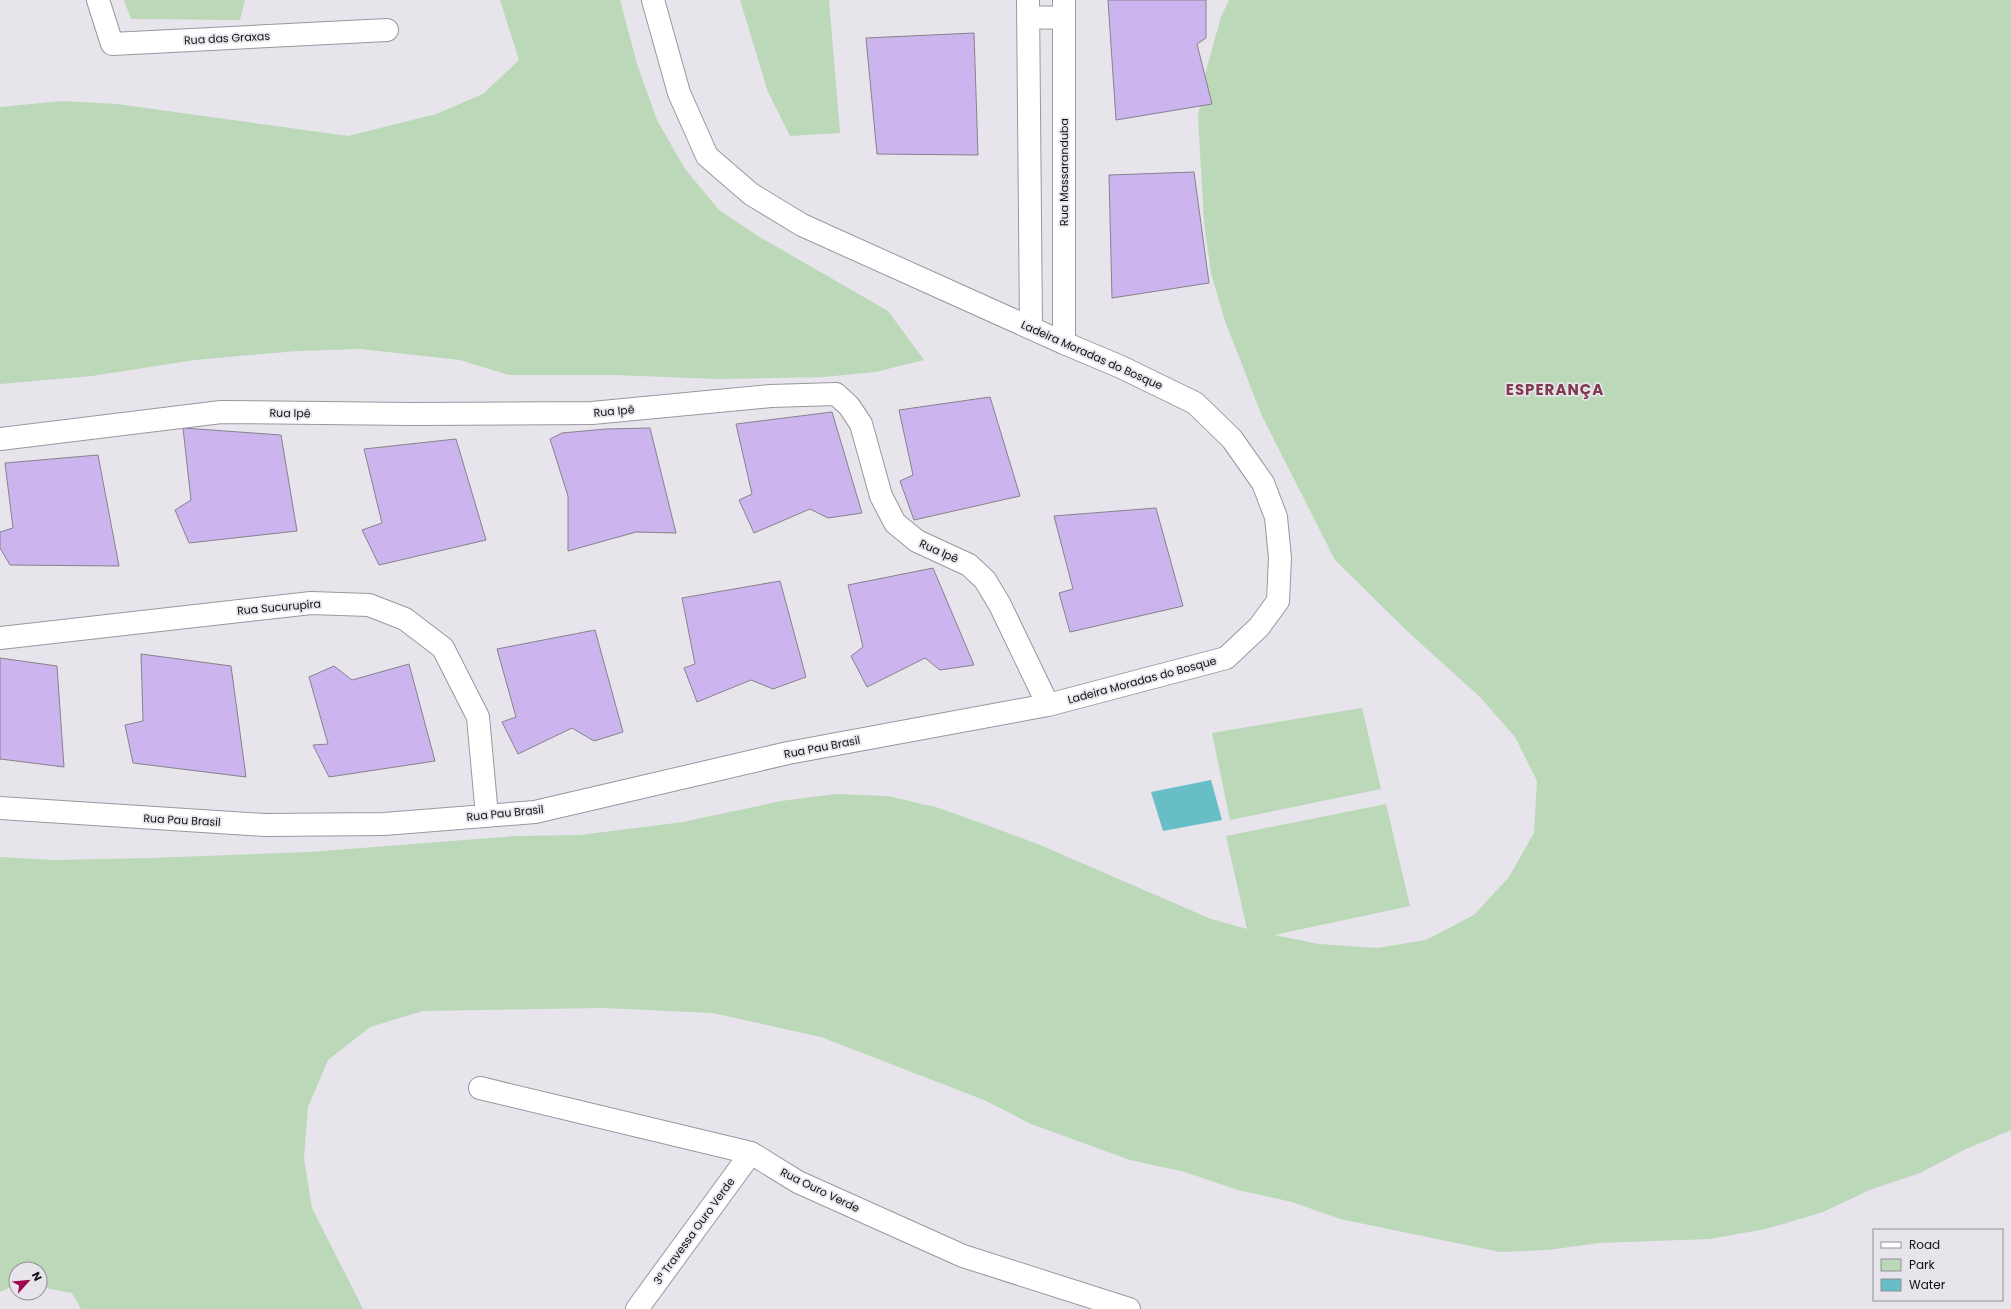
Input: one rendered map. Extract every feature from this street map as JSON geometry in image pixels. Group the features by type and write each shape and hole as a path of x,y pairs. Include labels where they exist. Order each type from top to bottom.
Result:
{"street":[{"name":"Rua das Graxas","path":"98,0 112,44 387,30"},
{"name":"Ladeira Moradas do Bosque","path":"653,0 679,93 707,156 751,194 802,225 1064,343 1121,367 1195,403 1232,439 1263,483 1276,517 1280,558 1278,601 1260,627 1226,658 1048,705"},
{"path":"1031,328 1028,8 1064,9"},
{"name":"Rua Massaranduba","path":"1064,9 1064,343"},
{"name":"Rua Ipê","path":"0,439 221,412 412,414 592,413 771,396 836,394 849,406 861,424 881,496 895,523 917,541 969,565 985,580 1000,605 1048,705"},
{"name":"Rua Sucurupira","path":"0,638 311,603 369,605 405,619 443,648 478,717 487,816"},
{"name":"Rua Pau Brasil","path":"0,808 265,825 384,824 535,812 788,753 1048,705"},
{"name":"Rua Ouro Verde","path":"480,1088 751,1154 798,1182 963,1256 1090,1304 1130,1309"},
{"name":"3ª Travessa Ouro Verde","path":"637,1309 751,1154"}],"green space":[{"path":"124,0 245,0 240,20 131,19"},
{"path":"500,0 620,0 637,64 657,120 685,169 719,210 758,236 888,311 924,360 875,372 824,377 718,379 614,375 509,375 460,360 360,349 297,351 195,360 92,376 0,384 0,107 63,101 117,104 348,136 436,114 483,94 519,60"},
{"path":"740,0 829,0 840,133 790,136 768,92"},
{"path":"1229,0 2011,0 2011,1130 1966,1149 1920,1173 1872,1189 1823,1212 1766,1229 1709,1239 1599,1243 1548,1250 1500,1252 1340,1219 1292,1202 1238,1190 1185,1172 1130,1160 1031,1124 984,1100 821,1037 713,1013 602,1008 423,1011 370,1027 328,1060 308,1107 304,1158 312,1208 363,1309 81,1309 72,1293 48,1288 48,1261 8,1261 8,1288 0,1292 0,857 54,860 310,852 515,836 580,835 683,822 781,801 835,794 888,796 939,808 992,827 1040,845 1211,919 1247,929 1226,836 1386,804 1410,906 1274,935 1319,944 1377,948 1426,940 1474,915 1509,877 1534,833 1537,781 1515,737 1481,698 1406,630 1335,560 1262,416 1225,321 1211,273 1204,222 1198,116 1207,67 1221,17"},
{"path":"1362,708 1381,789 1230,820 1212,733"}],"water":[{"path":"1211,780 1222,820 1163,831 1151,792"}],"building":[{"path":"1108,0 1206,0 1206,38 1197,44 1212,104 1116,120"},
{"path":"974,33 978,155 877,154 866,38"},
{"path":"1194,172 1209,283 1112,298 1109,175"},
{"path":"990,397 1020,496 914,520 900,481 913,475 899,410"},
{"path":"832,412 862,513 828,518 810,509 754,533 739,500 752,494 736,424"},
{"path":"183,428 281,435 297,531 189,543 175,510 191,500"},
{"path":"650,428 676,533 636,532 568,551 568,496 550,439 562,433 606,429"},
{"path":"456,439 486,540 379,565 362,530 382,523 364,449"},
{"path":"98,455 119,566 10,565 0,548 0,532 13,528 5,463"},
{"path":"1156,508 1183,606 1070,632 1059,593 1073,589 1054,516"},
{"path":"933,568 974,665 940,670 925,658 867,687 851,656 863,647 848,585"},
{"path":"780,581 806,677 773,689 751,680 697,702 684,668 695,664 682,598"},
{"path":"595,630 623,732 594,741 572,728 518,754 502,722 516,717 497,649"},
{"path":"141,654 231,666 246,777 133,763 125,725 143,721"},
{"path":"0,658 57,666 64,767 0,759"},
{"path":"409,664 435,761 329,777 313,745 328,744 309,677 334,666 352,680"}],"district":[{"name":"ESPERANÇA","path":"1555,389"}]}
